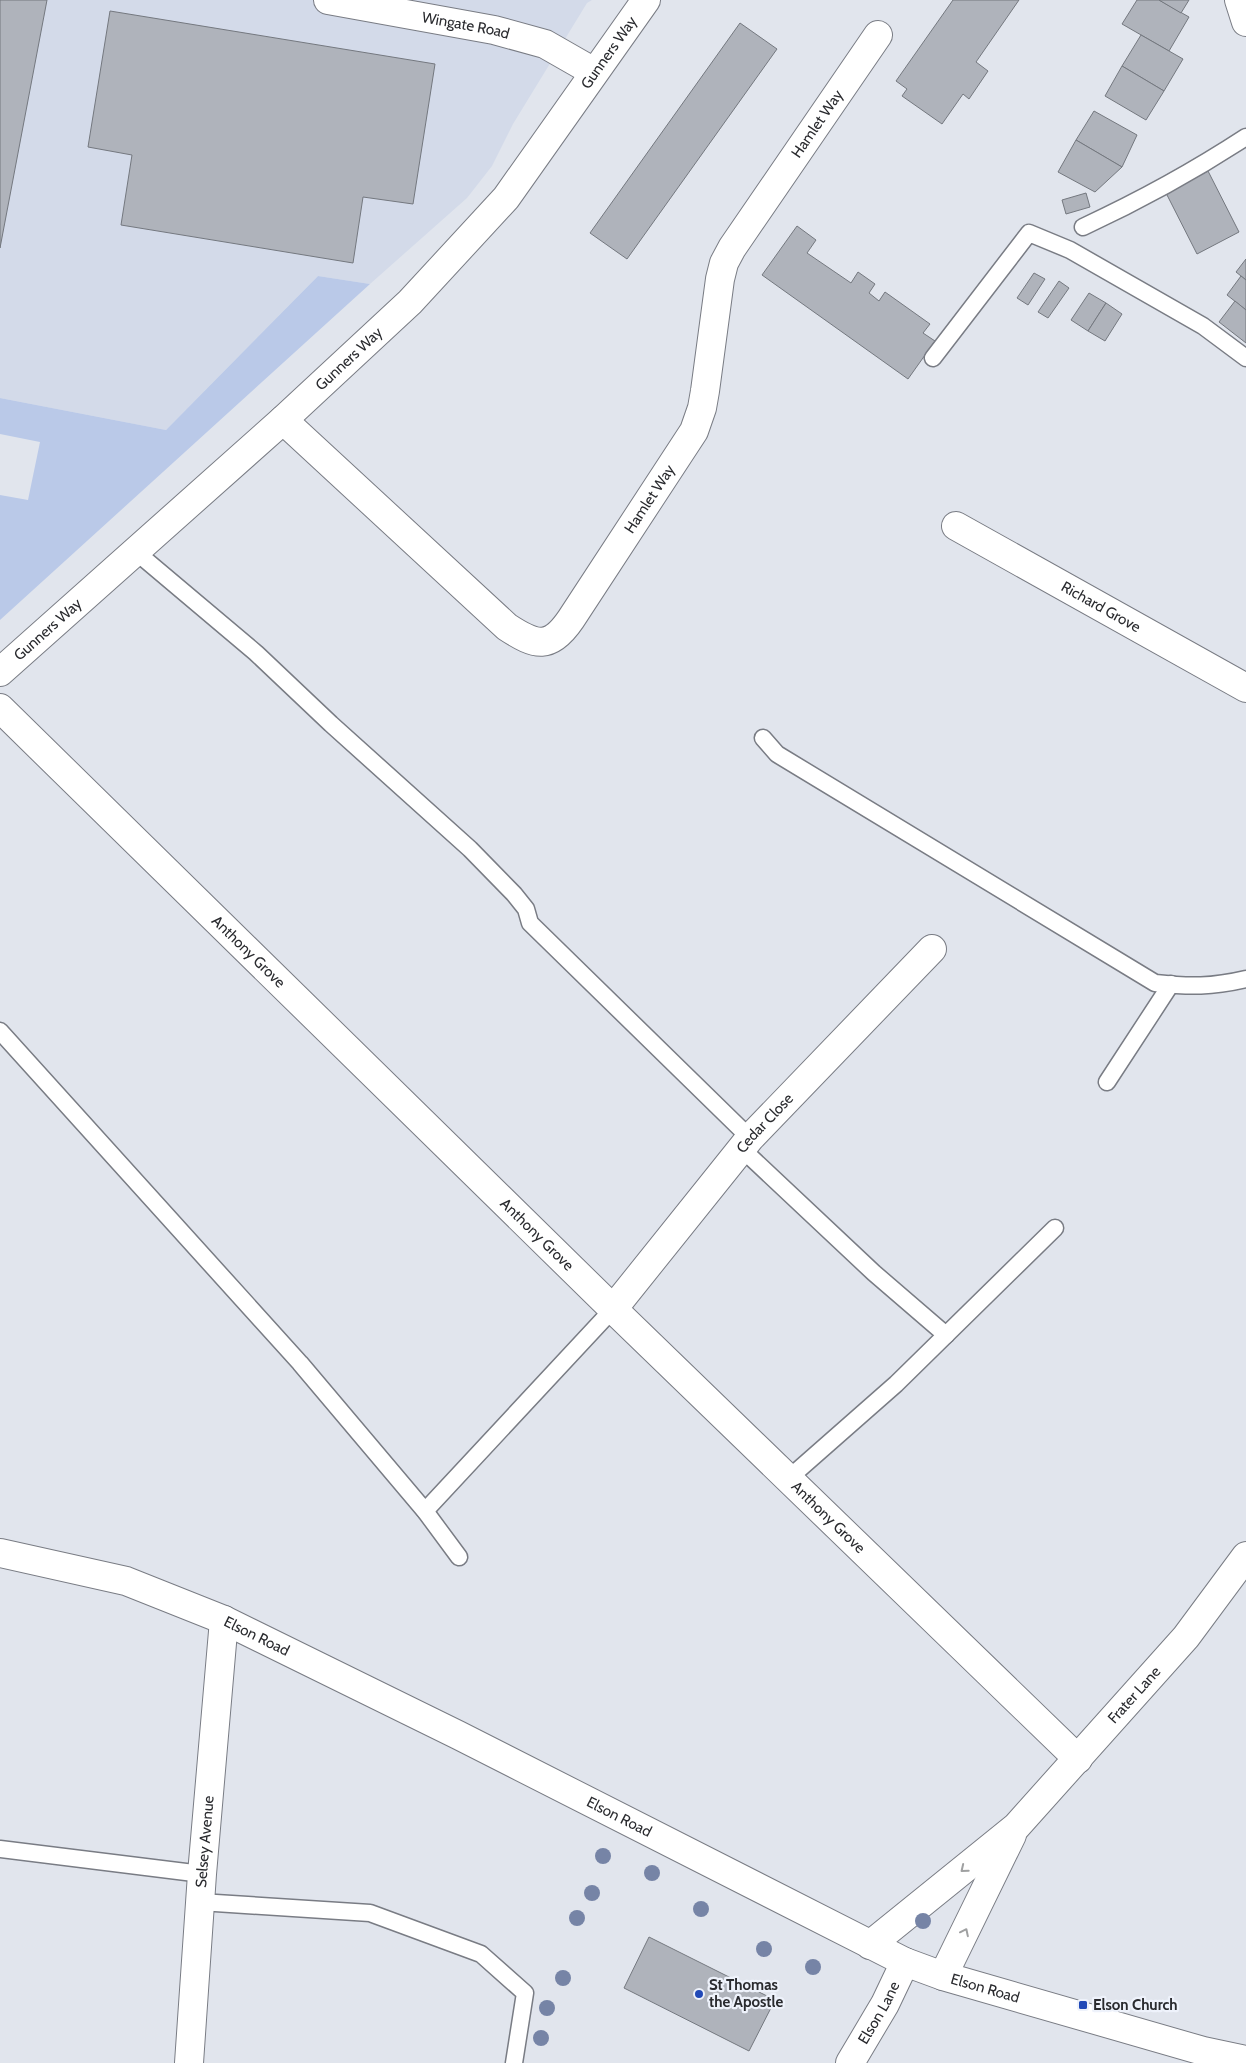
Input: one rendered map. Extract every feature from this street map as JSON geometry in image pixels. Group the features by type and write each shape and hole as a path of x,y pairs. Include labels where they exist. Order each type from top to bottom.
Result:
{"street":[{"name":"Wingate Road","path":"328,0 365,3 494,30 545,44 594,72"},
{"name":"Gunners Way","path":"0,672 283,420 410,302 506,198 646,0"},
{"path":"1239,0 1246,22"},
{"name":"Hamlet Way","path":"283,420 507,627 521,636 537,642 551,641 561,634 694,431 702,408 705,391 720,279 724,263 732,248 878,35"},
{"name":"Richard Grove","path":"956,526 1246,688"},
{"name":"Anthony Grove","path":"0,708 613,1310 1078,1759"},
{"name":"Cedar Close","path":"613,1310 745,1143 932,949"},
{"name":"Elson Road","path":"0,1552 126,1580 224,1620 458,1735 906,1962 943,1976 1203,2051 1246,2060"},
{"name":"Frater Lane","path":"870,1945 1016,1827 1186,1637 1246,1556"},
{"name":"Selsey Avenue","path":"189,2063 202,1874 224,1620"},
{"name":"Frater Lane","path":"943,1976 1016,1827"},
{"name":"Elson Lane","path":"850,2063 885,2004 906,1962"}],"lane":[{"path":"1083,227 1154,191 1215,157 1246,137"},
{"path":"933,358 1029,233 1070,250 1204,326 1246,358"},
{"path":"135,552 250,647 331,724 470,849 514,894 526,909 530,923 745,1143 874,1273 946,1335"},
{"path":"763,738 777,754 1058,925 1156,982 1194,987 1221,985 1246,979"},
{"path":"1106,1082 1171,984"},
{"path":"0,1031 300,1363 425,1511 459,1557"},
{"path":"788,1479 896,1384 1055,1228"},
{"path":"425,1511 613,1310"},
{"path":"0,1849 202,1874"},
{"path":"200,1902 370,1913 481,1954 525,1993 514,2063"}],"shaded area":[{"path":"0,0 592,0 587,3 513,124 492,166 467,198 370,284 318,276 166,430 0,398"},
{"path":"318,276 370,284 0,620 0,495 28,500 40,442 0,434 0,398 166,430"}],"building":[{"path":"0,0 47,0 0,248"},
{"path":"953,0 1019,0 976,62 988,71 969,99 963,94 942,124 902,96 907,89 896,81"},
{"path":"1137,0 1159,0 1189,17 1169,51 1122,24"},
{"path":"1159,0 1189,0 1181,13"},
{"path":"110,11 435,64 413,204 363,197 353,263 121,225 132,155 88,147"},
{"path":"740,23 777,49 627,259 590,233"},
{"path":"1141,35 1183,59 1164,91 1122,66"},
{"path":"1122,66 1164,91 1146,120 1105,96"},
{"path":"1094,111 1137,135 1122,167 1076,140"},
{"path":"1076,140 1122,167 1095,192 1058,172"},
{"path":"1208,171 1239,232 1197,254 1166,193"},
{"path":"1086,193 1090,207 1066,214 1062,200"},
{"path":"797,226 816,240 807,253 851,283 858,272 875,284 869,293 879,301 885,292 930,324 923,333 935,341 908,379 762,275"},
{"path":"1246,259 1246,280 1236,272"},
{"path":"1034,273 1045,279 1028,305 1017,298"},
{"path":"1241,276 1246,280 1246,310 1227,295"},
{"path":"1059,281 1069,288 1048,318 1038,312"},
{"path":"1089,293 1106,303 1088,331 1071,320"},
{"path":"1235,301 1246,310 1246,343 1219,322"},
{"path":"1106,303 1122,314 1105,341 1088,331"},
{"name":"St Thomas the Apostle","path":"649,1937 775,2000 749,2051 624,1988"}],"place":[{"name":"St Thomas the Apostle","path":"699,1994"},
{"name":"Elson Church","path":"1083,2005"}]}
